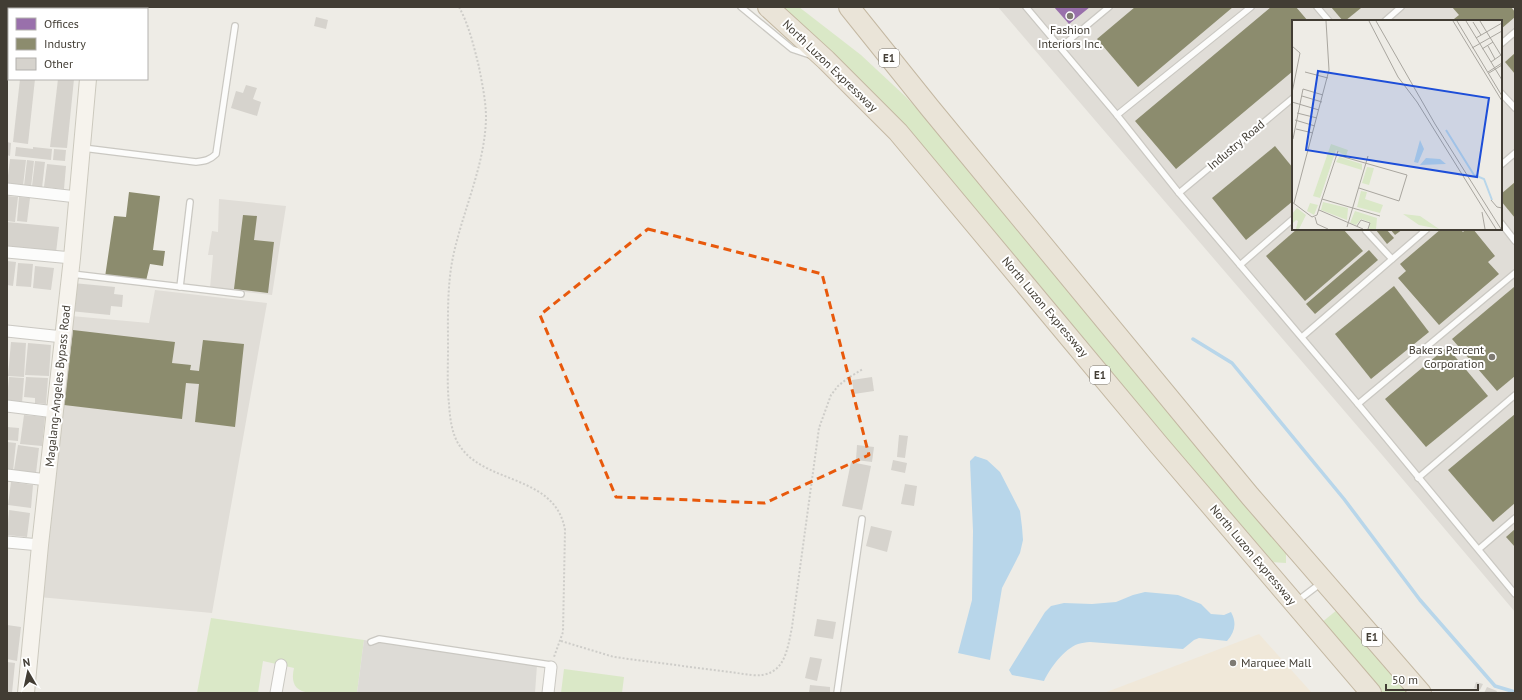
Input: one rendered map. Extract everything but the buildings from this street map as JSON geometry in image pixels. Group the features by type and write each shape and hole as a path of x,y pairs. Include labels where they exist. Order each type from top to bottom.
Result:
{"highway":[{"name":"North Luzon Expressway","path":"768,7 826,60 898,132 1154,439 1370,693"},
{"name":"E1","path":"849,7 930,108 1245,490 1421,693"}],"street":[{"name":"Magalang-Angeles Bypass Road","path":"26,693 40,545 72,258 88,80"},
{"path":"7,189 77,197"},
{"path":"7,252 72,258"},
{"path":"7,331 63,337"},
{"path":"7,406 55,412"},
{"path":"7,475 47,480"},
{"path":"7,542 40,545"},
{"path":"276,693 281,665"},
{"path":"548,693 551,666"}],"lane":[{"path":"740,7 792,49 826,60"},
{"path":"1026,7 1117,115 1178,193 1302,337 1515,594"},
{"path":"1061,47 1109,7"},
{"path":"1117,115 1251,7"},
{"path":"1317,7 1328,20"},
{"path":"1386,20 1401,7"},
{"path":"82,148 196,162 204,162 212,159 216,154 235,26"},
{"path":"1502,43 1515,32"},
{"path":"1502,94 1515,108"},
{"name":"Industry Road","path":"1178,193 1292,99"},
{"path":"1502,164 1515,153"},
{"path":"180,287 190,202"},
{"path":"1240,264 1292,220"},
{"path":"1502,225 1515,241"},
{"path":"1302,337 1426,230"},
{"path":"1366,231 1392,259"},
{"path":"1358,404 1515,273"},
{"path":"70,274 241,294"},
{"path":"1418,478 1515,395"},
{"path":"1478,549 1515,518"},
{"path":"837,693 862,519"},
{"path":"1294,603 1324,581"},
{"path":"371,642 379,639 551,666"}],"path":[{"path":"459,7 467,25 476,53 486,116 481,155 452,259 449,279 448,377 451,420 455,437 462,449 470,457 481,464 539,492 558,508 563,519 565,530 564,611 560,641 551,666"},
{"path":"560,641 614,657 752,675 762,676 772,672 778,667 785,658 792,627 819,428 831,395 838,386 862,369"}],"highlighted area":[{"path":"648,229 822,274 869,455 765,503 616,497 540,315"}],"shaded area":[{"path":"998,7 1515,7 1515,612 1383,456"},
{"path":"219,199 286,206 272,295 210,288 213,255 208,255 212,231 218,232"},
{"path":"155,290 267,303 212,613 39,597 71,316 149,323"},
{"name":"Marquee Mall","path":"1259,634 1312,693 1104,693"},
{"path":"364,640 537,665 535,693 357,693"}],"green space":[{"path":"777,7 799,7 861,55 906,97 938,131 1286,547 1286,563 1268,562"},
{"path":"1337,610 1412,693 1382,693 1321,623"},
{"path":"211,618 364,640 357,693 319,694 305,692 295,686 293,677 294,668 263,661 258,693 197,693"},
{"path":"564,669 624,677 622,693 561,693"}],"water":[{"path":"975,456 987,460 1000,472 1020,511 1023,540 1020,553 1002,588 990,660 958,653 972,600 973,531 970,461"},
{"path":"1145,592 1178,595 1201,604 1211,614 1224,615 1231,612 1234,620 1232,634 1227,641 1199,638 1183,649 1090,642 1078,644 1063,654 1050,670 1044,681 1012,675 1009,670 1045,612 1051,606 1064,603 1092,604 1116,602"}],"waterway":[{"path":"1193,339 1232,363 1344,499 1420,600 1495,686 1515,692"}],"place":[{"name":"Fashion Interiors Inc.","path":"1070,16"},
{"name":"Bakers Percent Corporation","path":"1492,357"},
{"name":"Marquee Mall","path":"1233,663"}]}
